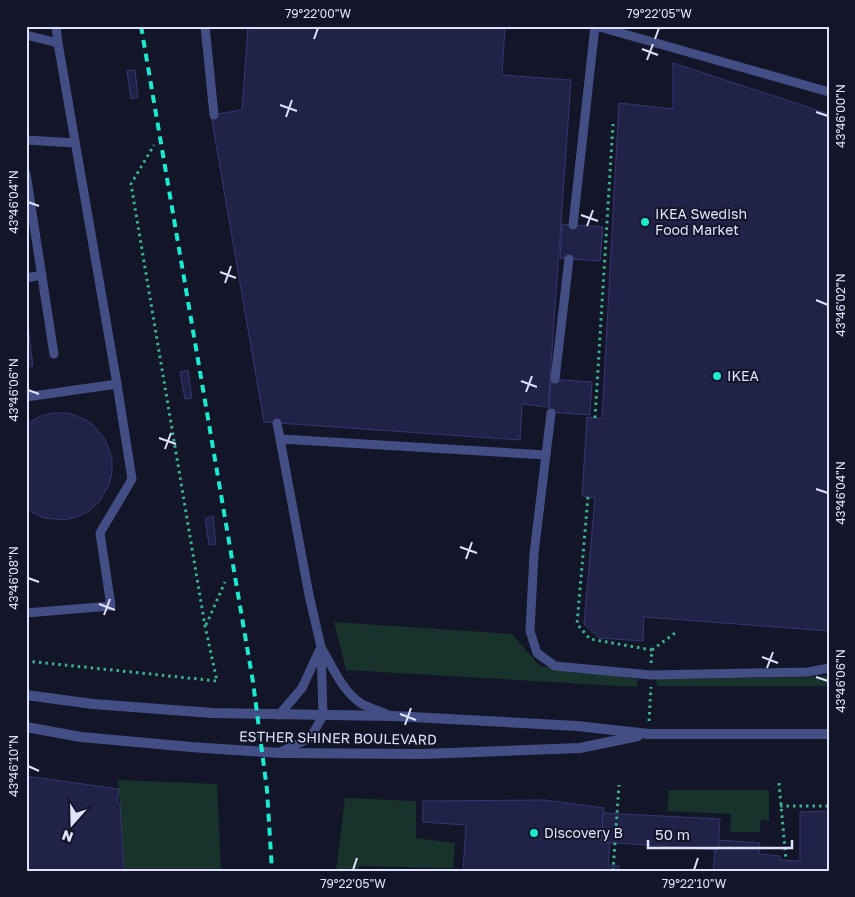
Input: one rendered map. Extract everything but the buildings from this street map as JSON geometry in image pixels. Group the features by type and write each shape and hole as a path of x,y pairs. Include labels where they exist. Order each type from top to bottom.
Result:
{"street":[{"name":"ESTHER SHINER BOULEVARD","path":"26,695 93,704 212,713 393,716 577,726 649,734 829,734"},
{"name":"ESTHER SHINER BOULEVARD","path":"26,727 81,737 190,747 280,752 422,754 580,748 649,734"}],"lane":[{"path":"26,614 111,606 100,533 132,479 56,26"},
{"path":"205,26 214,115"},
{"path":"573,225 595,26 829,92"},
{"path":"26,35 58,43"},
{"path":"26,140 75,143"},
{"path":"26,174 54,354"},
{"path":"555,379 569,258"},
{"path":"26,278 42,275"},
{"path":"26,397 117,384"},
{"path":"551,412 534,554 530,630 537,654 555,666 651,675 808,672 829,668"},
{"path":"277,423 308,595 321,647 324,716 310,738 280,752"},
{"path":"281,438 546,455"},
{"path":"279,715 302,688 321,647"},
{"path":"321,647 342,684 351,695 362,704 393,716"}],"path":[{"path":"595,418 613,124"},
{"path":"26,661 217,681 131,184 154,145"},
{"path":"588,497 577,624 590,639 652,650"},
{"path":"206,626 225,582"},
{"path":"779,783 786,860"},
{"path":"613,871 619,785"},
{"path":"780,806 829,806"}],"green space":[{"path":"334,622 512,634 540,666 638,679 637,687 346,670"},
{"path":"829,675 829,686 657,686 656,679 818,677"},
{"path":"118,780 217,784 221,871 125,871"},
{"path":"669,790 769,790 769,821 761,820 760,832 730,832 731,814 667,811"},
{"path":"345,798 416,801 416,838 455,843 453,868 359,866 358,871 336,871"}],"railway":[{"path":"141,26 253,682 267,790 272,871"}],"place":[{"name":"IKEA Swedish Food Market","path":"645,222"},
{"name":"IKEA","path":"717,376"},
{"name":"Discovery B","path":"534,833"}]}
